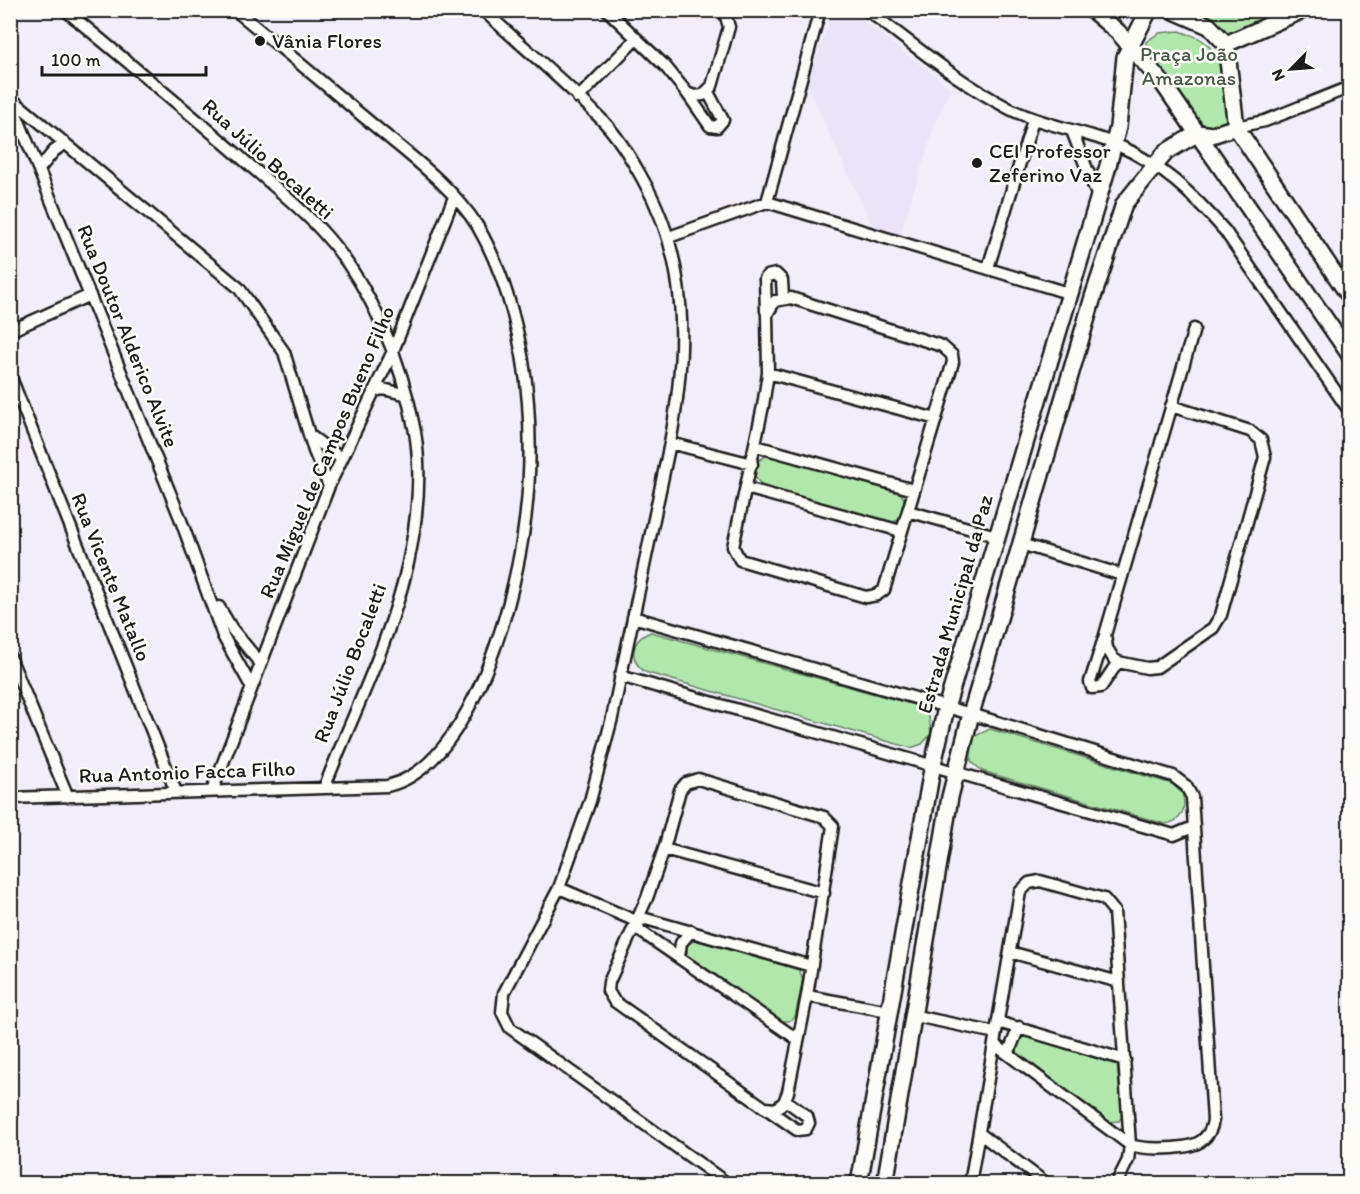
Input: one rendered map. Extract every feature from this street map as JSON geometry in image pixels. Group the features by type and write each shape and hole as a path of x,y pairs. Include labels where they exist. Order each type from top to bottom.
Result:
{"street":[{"name":"Rua Júlio Bocaletti","path":"65,10 216,136 322,231 357,279 393,351 415,433 418,479 408,564 382,645 325,786"},
{"path":"235,10 415,160 454,197"},
{"path":"483,10 604,122 627,152 646,184 669,237 678,279 683,346 679,397 670,443 593,790 559,888 504,993 501,1006 506,1023 728,1184"},
{"path":"607,10 665,66 710,126 717,127 723,120 708,92"},
{"path":"687,93 699,96 708,92 712,86 729,27 724,10"},
{"path":"767,202 820,10"},
{"path":"867,10 971,87 1033,120 1114,143 1157,164 1202,204 1225,231 1350,412"},
{"path":"1092,10 1131,47 1164,85 1350,355"},
{"name":"Estrada Municipal da Paz","path":"859,1184 933,764 946,708 1114,143 1118,128 1123,68 1149,10"},
{"path":"1173,10 1209,26"},
{"path":"1200,10 1209,26 1226,44 1236,128 1350,297"},
{"path":"1226,44 1303,10"},
{"path":"578,98 636,39"},
{"path":"885,1184 911,1015 956,771 1118,215 1131,194 1172,147 1197,133 1212,135 1265,121 1350,87"},
{"path":"10,98 239,288 284,352 312,437 314,451 329,486"},
{"name":"Rua Doutor Alderico Alvite","path":"10,98 208,588 224,636 251,686"},
{"path":"988,268 1033,120"},
{"path":"1072,131 1098,197"},
{"path":"40,168 54,151 64,144"},
{"name":"Rua Miguel de Campos Bueno Filho","path":"213,789 329,486 393,351 454,197"},
{"name":"Rua Antonio Facca Filho","path":"10,798 213,789 387,786 401,782 433,758 466,712 500,633 517,567 527,495 528,403 514,317 492,253 476,225 454,197"},
{"path":"669,237 767,202 1068,292 1093,297"},
{"path":"767,314 771,304 783,298 948,349 953,362 884,590 877,595 866,597 740,560 736,556 732,543 756,446 768,373 765,288 767,276 776,274 782,280 783,298"},
{"path":"10,331 90,296"},
{"path":"1118,662 1101,687 1092,688 1090,682 1194,329"},
{"path":"768,373 936,420"},
{"name":"Rua Vicente Matallo","path":"10,375 176,792"},
{"path":"375,392 383,389 404,394"},
{"path":"1105,635 1110,654 1118,662 1142,668 1157,667 1217,624 1265,457 1261,440 1250,431 1171,406"},
{"path":"312,437 342,459"},
{"path":"670,443 752,464"},
{"path":"756,446 914,490"},
{"path":"746,488 902,531"},
{"path":"908,511 1122,575"},
{"name":"Rua Doutor Alderico Alvite","path":"208,588 232,629 260,663"},
{"path":"633,617 971,714 1173,776 1186,786 1192,797 1213,1120 1206,1137 1190,1146 1140,1148 1130,1145 1008,1054 995,1038 911,1015 807,996"},
{"path":"10,657 68,797"},
{"path":"620,676 1174,835 1193,827"},
{"path":"765,1108 777,1109 785,1101 807,996 834,830 828,819 698,779 690,781 680,790 664,849 609,982 610,997 765,1108 797,1130 806,1129 809,1123 807,1116 785,1101"},
{"path":"664,849 824,893"},
{"path":"970,1184 1020,892 1029,882 1040,881 1104,899 1110,904 1114,914 1130,1145 1128,1160 1116,1184"},
{"path":"559,888 636,921 646,919 811,966"},
{"path":"636,921 640,931 797,1039"},
{"path":"679,957 681,942 691,932"},
{"path":"1010,952 1119,982"},
{"path":"998,1022 1125,1060"},
{"path":"1008,1054 1019,1028"},
{"path":"979,1133 1047,1184"},
{"path":"556,1184 566,1184"}],"shaded area":[{"path":"840,11 854,14 951,88 937,118 900,235 873,228 807,85 831,17"}],"green space":[{"path":"1206,11 1289,11 1232,34 1225,32"},
{"name":"Praça João Amazonas","path":"1180,31 1202,40 1216,56 1225,89 1227,122 1220,127 1205,127 1146,56 1146,42 1159,33"},
{"path":"769,454 899,491 905,500 901,518 892,523 762,486 755,477 758,461"},
{"path":"651,632 918,706 929,717 931,734 922,744 911,748 645,672 636,662 634,650 639,640"},
{"path":"990,729 1172,784 1182,793 1184,804 1182,814 1176,821 1165,824 982,771 971,761 971,746 975,736"},
{"path":"695,940 799,970 803,979 795,1017 789,1021 781,1021 687,955 687,945"},
{"path":"1026,1036 1117,1065 1123,1115 1119,1121 1107,1122 1017,1052 1019,1038"}],"place":[{"name":"Vânia Flores","path":"260,41"},
{"name":"CEI Professor Zeferino Vaz","path":"977,163"}]}
